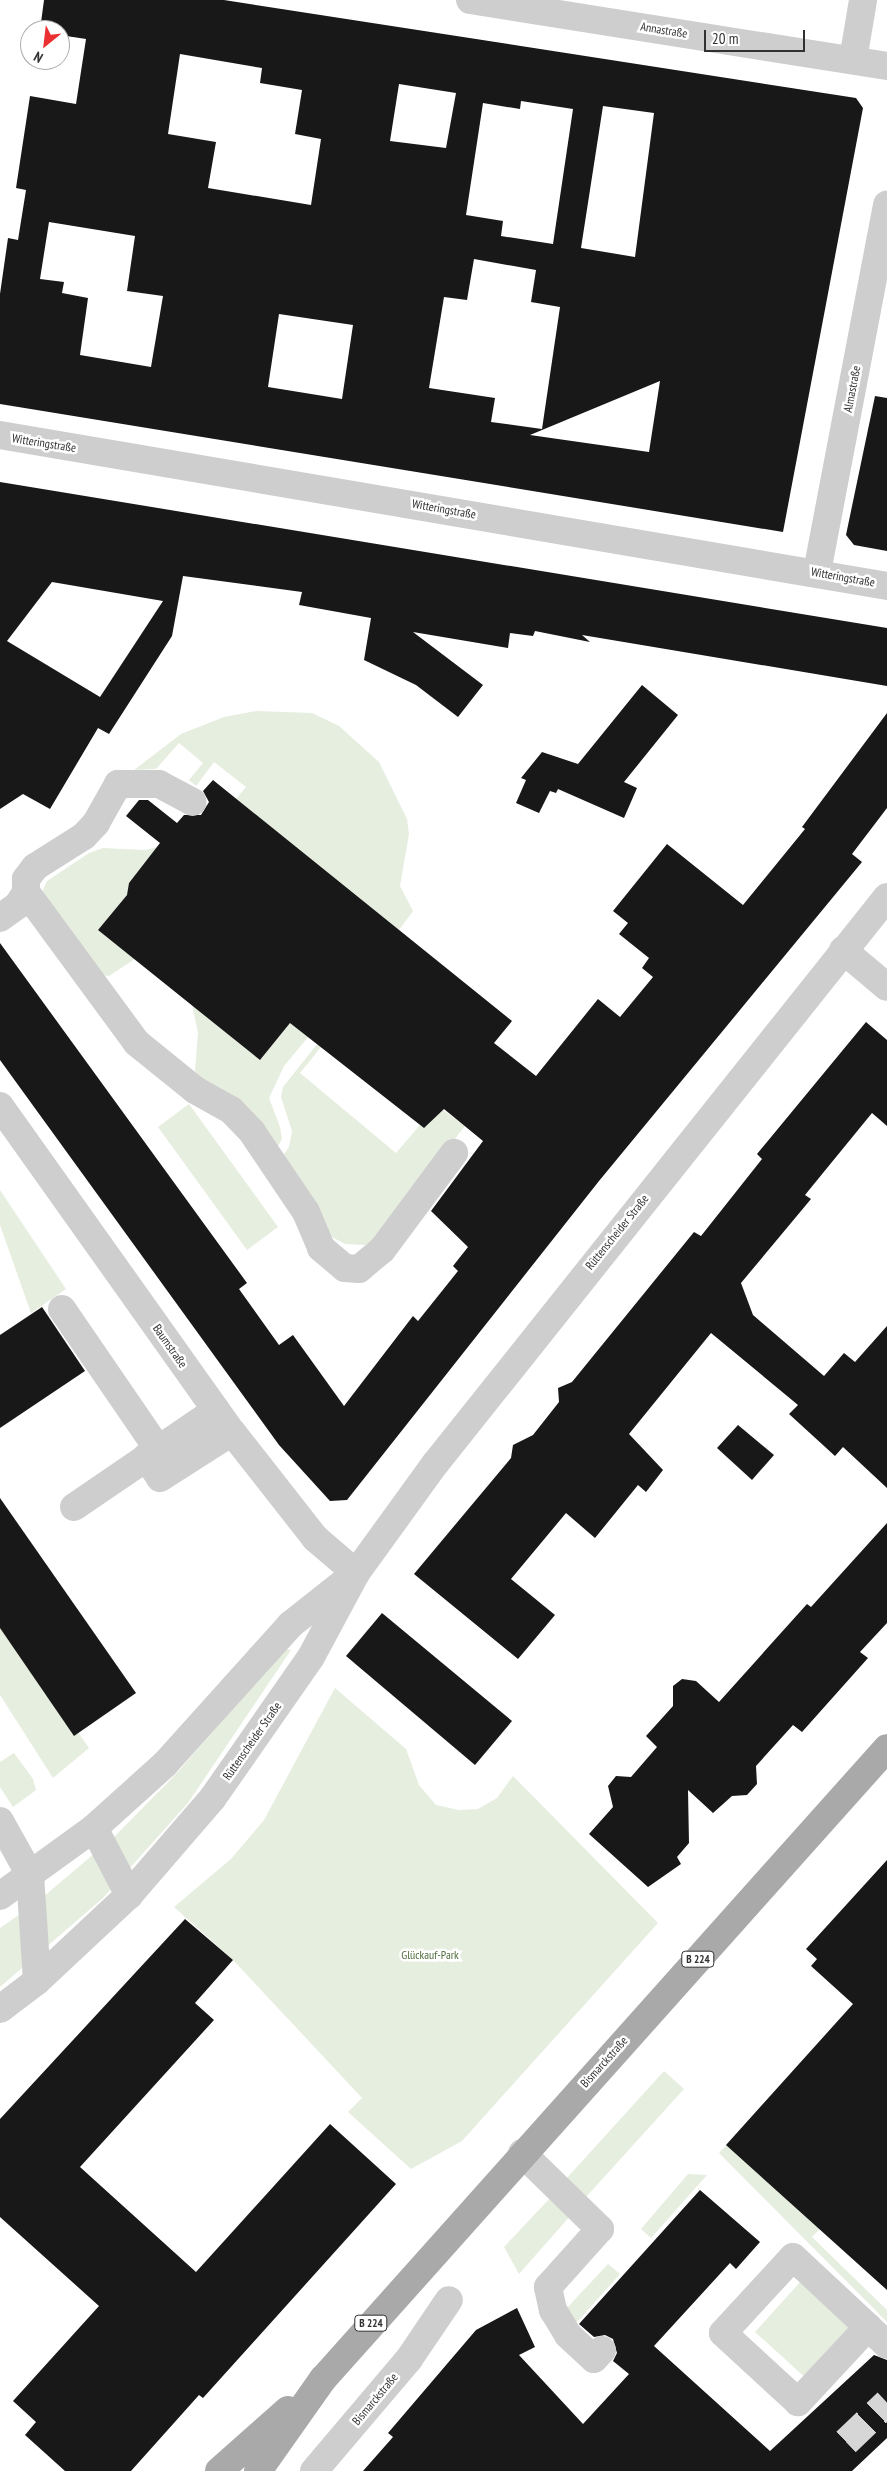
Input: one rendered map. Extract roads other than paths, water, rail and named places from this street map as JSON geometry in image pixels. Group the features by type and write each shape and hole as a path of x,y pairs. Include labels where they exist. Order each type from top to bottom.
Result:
{"main road":[{"name":"Bismarckstraße","path":"258,2471 323,2379 522,2153 887,1748"},
{"name":"Bismarckstraße","path":"219,2471 323,2379"}],"street":[{"name":"Annastraße","path":"470,0 887,66"},
{"path":"853,60 863,0"},
{"name":"Almastraße","path":"817,572 887,205"},
{"name":"Witteringstraße","path":"0,435 817,572 887,586"},
{"path":"0,918 18,905 26,892 26,879 35,867 84,836 96,823 118,784 159,784 193,802"},
{"path":"26,892 137,1043 195,1090 231,1110 252,1132 306,1212 321,1248 345,1268 359,1269 382,1250 454,1153"},
{"name":"Rüttenscheider Straße","path":"0,2009 36,1981 129,1895 218,1791 310,1656 356,1573 532,1338 887,897"},
{"path":"843,950 887,987"},
{"name":"Baumstraße","path":"0,1106 232,1432 315,1538 356,1573"},
{"path":"62,1309 152,1453 160,1478 232,1432"},
{"path":"74,1507 216,1410"},
{"name":"Rüttenscheider Straße","path":"0,1896 94,1828 165,1764 290,1625 356,1573"},
{"path":"0,1821 30,1875 36,1981"},
{"path":"94,1828 129,1895"},
{"path":"522,2153 600,2229 548,2287 552,2310 568,2334 594,2359 602,2350"},
{"path":"792,2257 878,2336 798,2402 723,2333 792,2257"},
{"name":"Bismarckstraße","path":"314,2471 409,2359 449,2300"}],"tunnel":[{"path":"846,2442 887,2403"}],"park label":[{"name":"Glückauf-Park","path":"430,1955"}]}
